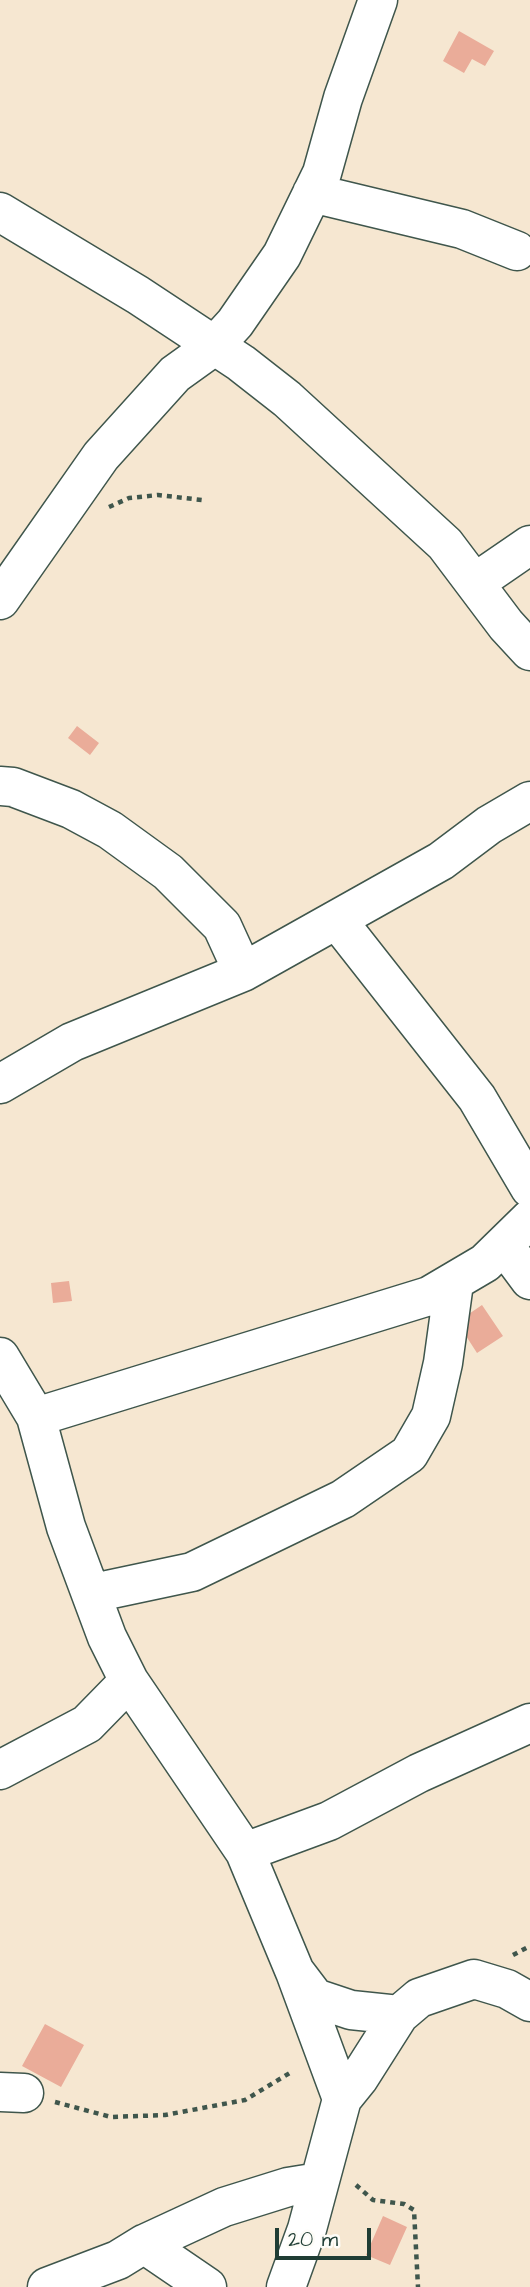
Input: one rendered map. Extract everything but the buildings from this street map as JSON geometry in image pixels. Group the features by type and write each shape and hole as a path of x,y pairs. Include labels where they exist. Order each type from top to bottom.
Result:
{"street":[{"path":"0,600 101,456 127,424 175,374 214,346 235,323 282,255 322,173 375,1"},
{"path":"312,193 462,229 517,251"},
{"path":"0,212 138,295 241,363 319,427 445,544 506,625 530,651"},
{"path":"476,582 530,545"},
{"path":"0,786 13,787 71,809 110,830 167,872 222,926 243,972"},
{"path":"0,1084 72,1042 243,972 442,861 489,825 530,801"},
{"path":"337,920 477,1098 530,1188"},
{"path":"36,1416 429,1296 485,1263 517,1232 530,1280"},
{"path":"93,1593 192,1572 343,1499 409,1454 431,1416 443,1363 454,1283"},
{"path":"6,1379 36,1416 66,1527 93,1593 107,1637 129,1681 244,1852 295,1972 342,2099"},
{"path":"0,1770 87,1724 129,1681"},
{"path":"244,1852 329,1821 419,1773 530,1723"},
{"path":"295,1972 315,1998 351,2010 399,2015"},
{"path":"286,2287 342,2099 359,2078 399,2015 419,1998 474,1979 506,1989 530,2002"},
{"path":"47,2287 118,2260 144,2244 224,2207 321,2175"},
{"path":"144,2244 207,2287"}],"path":[{"path":"99,514 129,498 158,495 202,500"},
{"path":"12,2093 111,2117 165,2115 245,2100 323,2053"},
{"path":"321,2175 356,2185 373,2200 404,2204 414,2210 418,2287"}]}
